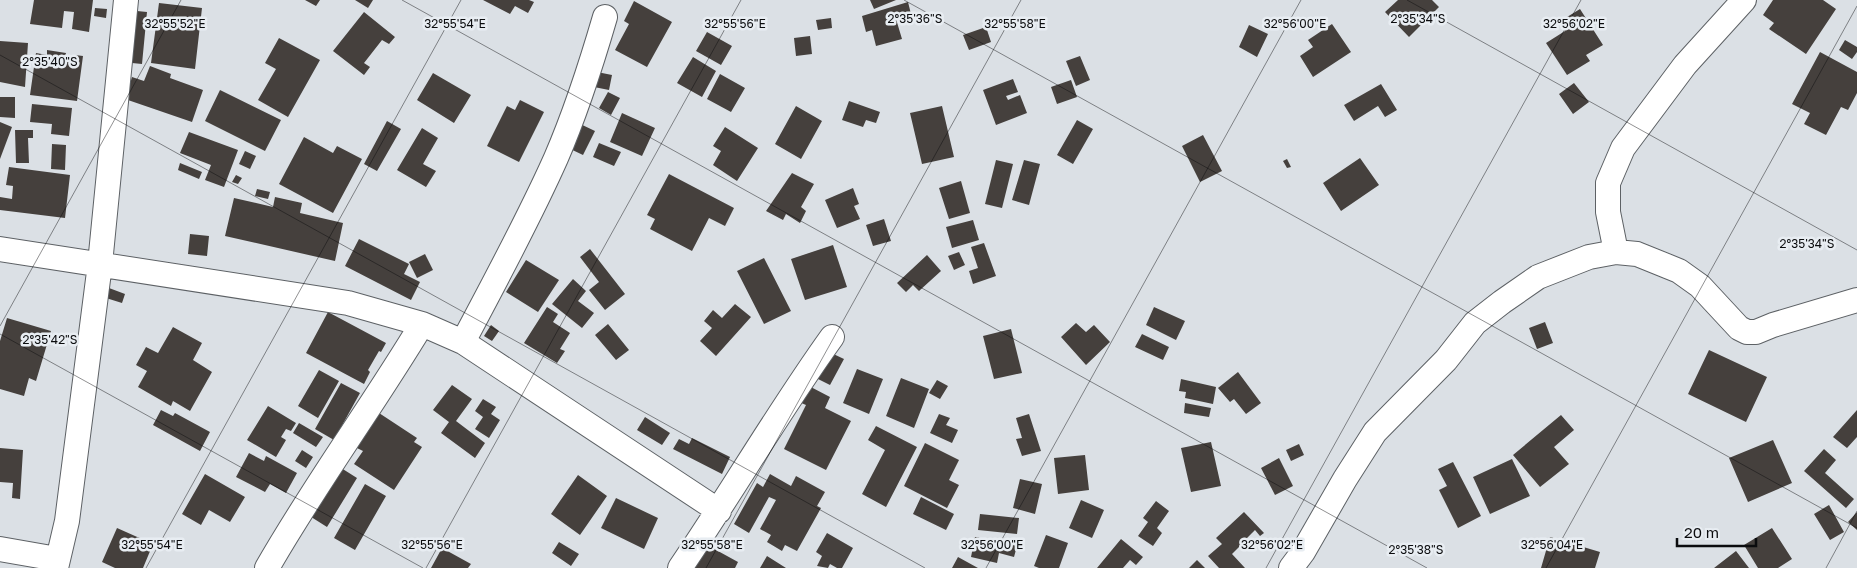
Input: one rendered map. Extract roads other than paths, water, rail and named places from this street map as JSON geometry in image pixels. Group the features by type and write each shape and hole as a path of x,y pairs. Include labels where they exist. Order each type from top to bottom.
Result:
{"street":[{"path":"0,549 56,563 67,521 100,264 126,0"},
{"path":"1616,252 1608,212 1608,183 1623,148 1685,65 1744,0"},
{"path":"463,342 520,233 556,157 586,82 605,17"},
{"path":"0,249 348,303 422,324 463,342 719,511"},
{"path":"1291,568 1303,552 1345,479 1375,432 1446,360 1476,323 1538,277 1590,257 1616,252 1637,254 1679,271 1700,286 1739,328 1747,332 1756,332 1857,300"},
{"path":"267,568 312,491 386,383 422,324"},
{"path":"680,568 719,511 810,367 832,337"}]}
